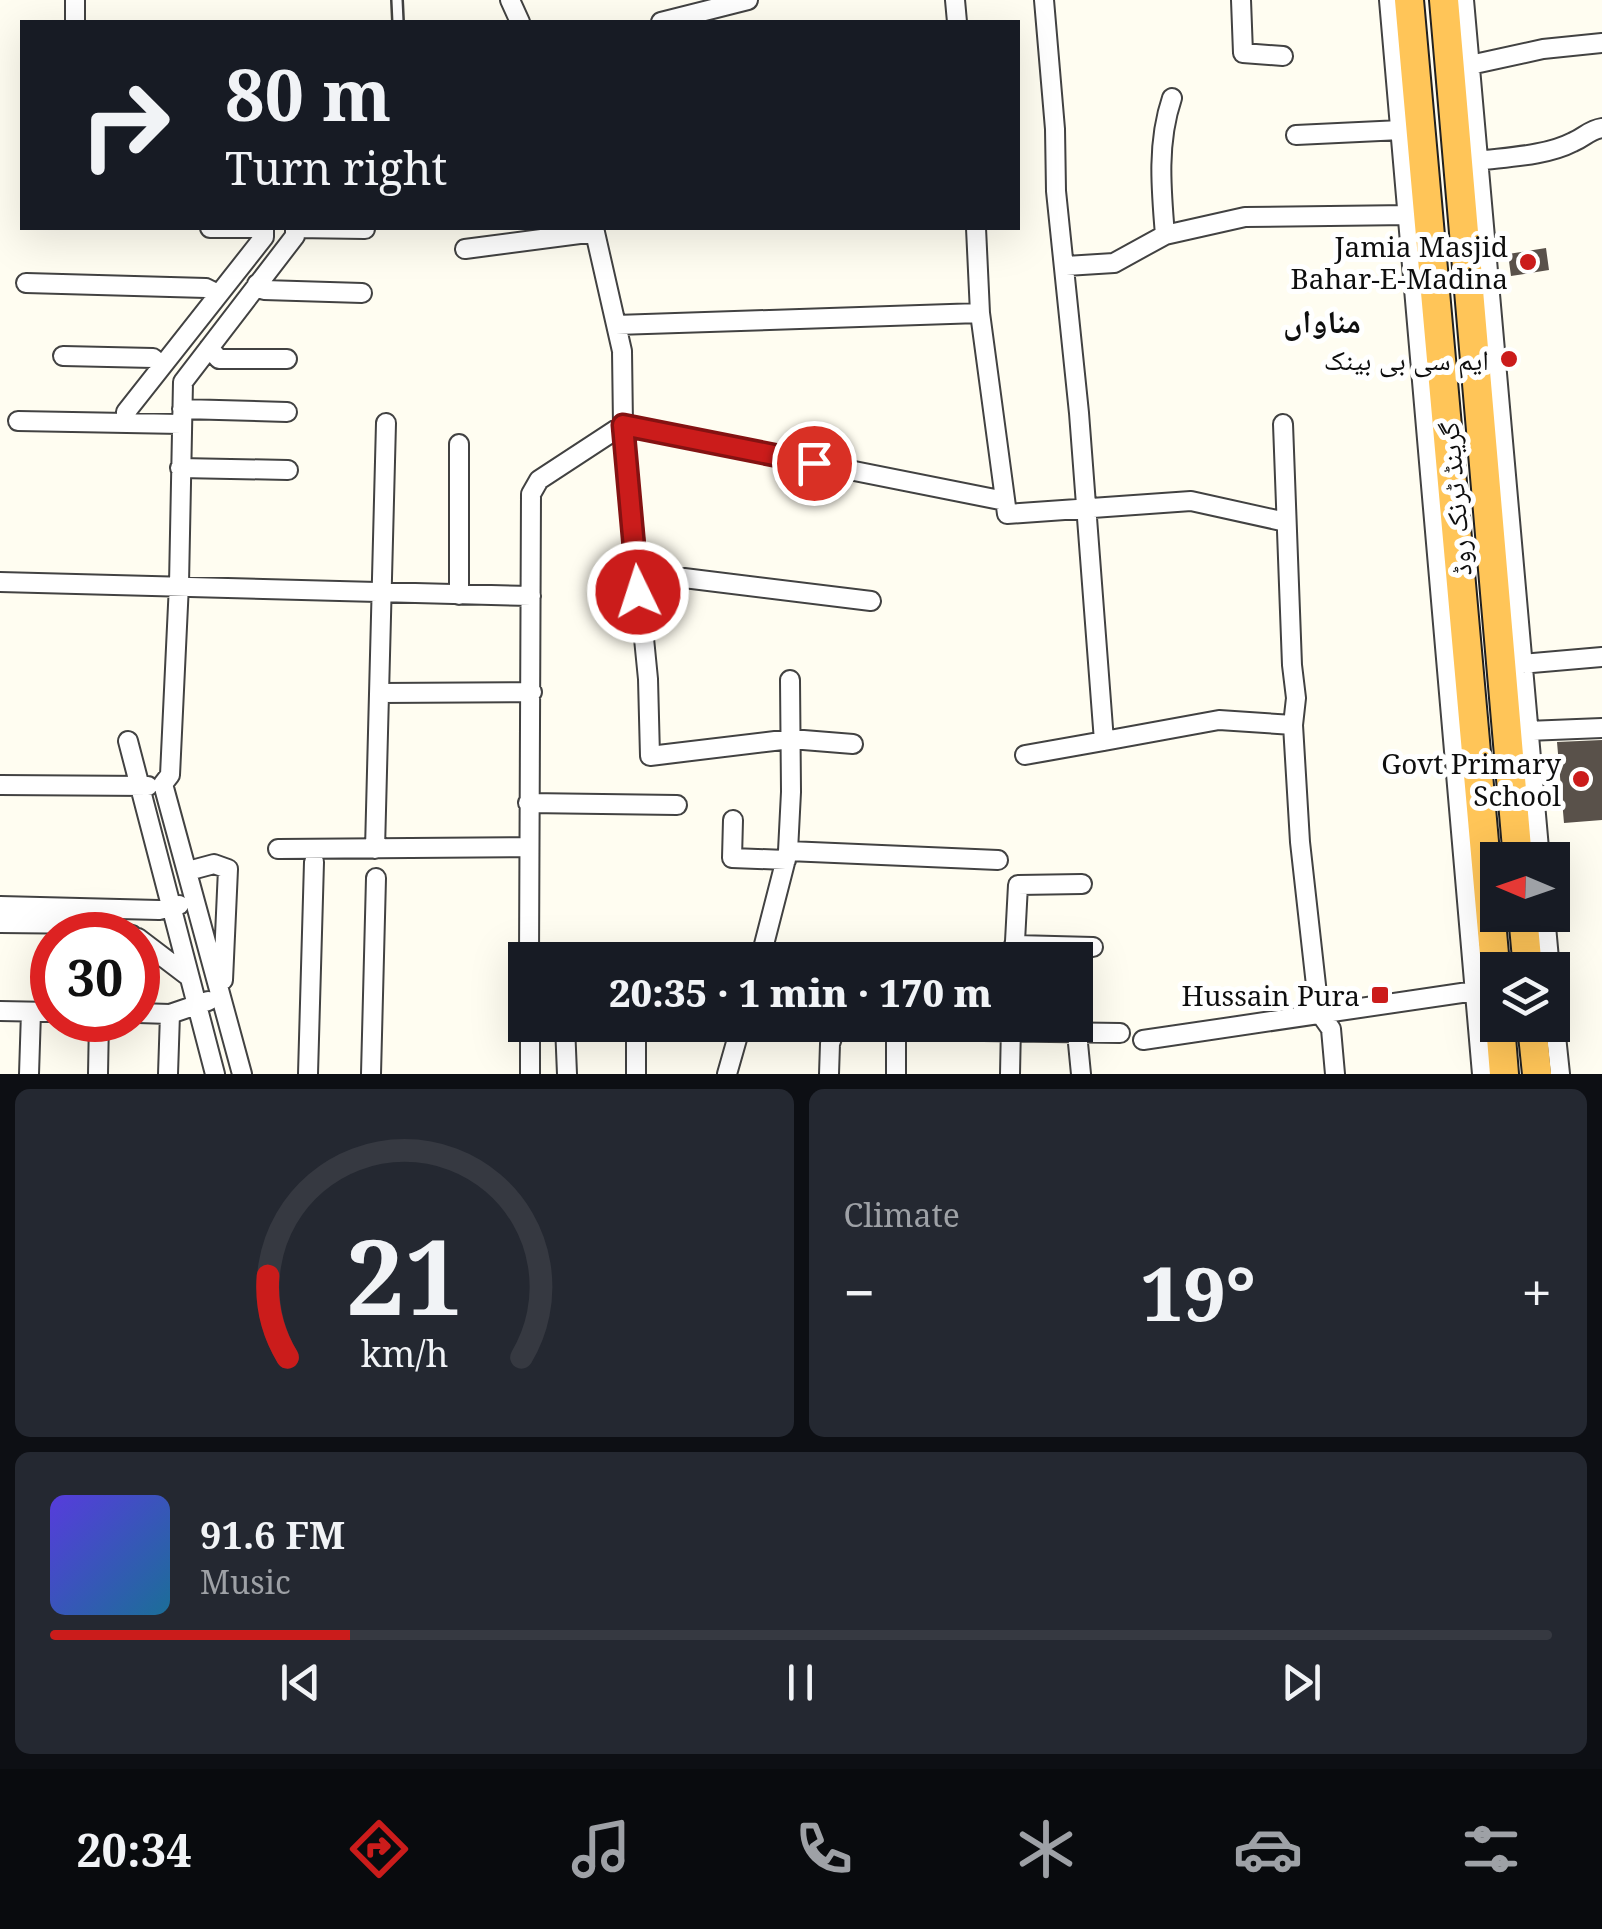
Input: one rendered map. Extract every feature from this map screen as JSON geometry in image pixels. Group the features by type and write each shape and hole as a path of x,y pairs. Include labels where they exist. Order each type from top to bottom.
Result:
{"highway":[{"name":"گرینڈ ٹرنک روڈ","path":"1409,0 1413,151 1469,745 1483,952"},
{"name":"گرینڈ ٹرنک روڈ","path":"1444,0 1522,748 1519,842"},
{"path":"1469,745 1522,748"},
{"path":"1501,1042 1504,1074"},
{"path":"1534,1042 1537,1074"}],"street":[{"path":"669,20 748,0"},
{"path":"1044,0 1056,129 1056,191 1066,266 1104,741"},
{"path":"1241,0 1242,53 1283,56"},
{"path":"1389,0 1401,130 1413,151 1408,216 1423,267"},
{"path":"1464,0 1522,664 1522,748 1537,842"},
{"path":"1470,65 1544,49 1602,43"},
{"path":"1165,234 1160,170 1164,119 1172,98"},
{"path":"1477,161 1541,152 1602,128"},
{"path":"1296,135 1401,130"},
{"path":"1066,266 1114,263 1165,234 1244,218 1408,216"},
{"path":"128,422 126,412 264,237 264,230"},
{"path":"0,784 141,788 163,784 170,775 179,584 182,382 295,236 295,230"},
{"path":"465,249 594,230 622,351 623,425 648,679 650,756 791,738 852,744"},
{"path":"976,230 980,313 1007,514 1191,501 1286,522"},
{"path":"26,284 206,288 218,294"},
{"path":"256,284 264,290 362,292"},
{"path":"616,325 980,313"},
{"path":"208,348 219,358 287,359"},
{"path":"62,356 153,358 161,365"},
{"path":"18,421 128,422 287,412"},
{"path":"375,849 386,423"},
{"path":"1283,424 1300,842 1319,1012 1331,1029 1335,1074"},
{"path":"529,942 531,596 534,487 539,480 623,425 1005,501"},
{"path":"459,595 460,444"},
{"path":"180,468 288,470"},
{"path":"637,578 684,578 870,601"},
{"path":"0,582 531,596"},
{"path":"1522,664 1602,656"},
{"path":"765,942 787,855 790,680"},
{"path":"380,693 532,692"},
{"path":"1025,755 1218,720 1293,725"},
{"path":"1522,748 1602,728"},
{"path":"128,741 215,1074"},
{"path":"163,784 242,1074"},
{"path":"528,803 677,804"},
{"path":"733,820 732,858 787,855 998,860"},
{"path":"278,849 528,848"},
{"path":"308,1074 314,862"},
{"path":"188,872 214,864 228,869 222,996"},
{"path":"370,1074 376,878"},
{"path":"1015,942 1018,885 1082,884"},
{"path":"160,912 196,901"},
{"path":"0,906 30,915"},
{"path":"0,922 30,915"},
{"path":"160,955 188,976"},
{"path":"160,1014 170,1014 222,996"},
{"path":"1144,1040 1319,1012 1343,1013 1480,996"},
{"path":"0,1011 30,1012"},
{"path":"168,1074 170,1014"},
{"path":"1093,1034 1120,1033"},
{"path":"29,1074 30,1042"},
{"path":"98,1074 99,1042"},
{"path":"530,1042 530,1074"},
{"path":"565,1042 566,1074"},
{"path":"636,1042 636,1074"},
{"path":"727,1074 736,1042"},
{"path":"829,1074 831,1042"},
{"path":"896,1042 896,1074"},
{"path":"1010,1074 1011,1042"},
{"path":"1078,1042 1081,1074"},
{"path":"1482,1074 1484,1042"},
{"path":"1557,1042 1560,1074"}],"building":[{"name":"Jamia Masjid Bahar-E-Madina","path":"1546,248 1549,270 1511,276 1508,254"},
{"name":"Govt Primary School","path":"1602,740 1602,820 1564,823 1557,742"}],"place":[{"name":"Jamia Masjid Bahar-E-Madina","path":"1528,262"},
{"name":"ایم سی بی بینک","path":"1509,359"},
{"name":"Govt Primary School","path":"1581,779"},
{"name":"Hussain Pura","path":"1380,995"}],"district":[{"name":"مناواں","path":"1322,320"}],"route":[{"path":"638,592 623,425 814,463"}]}
